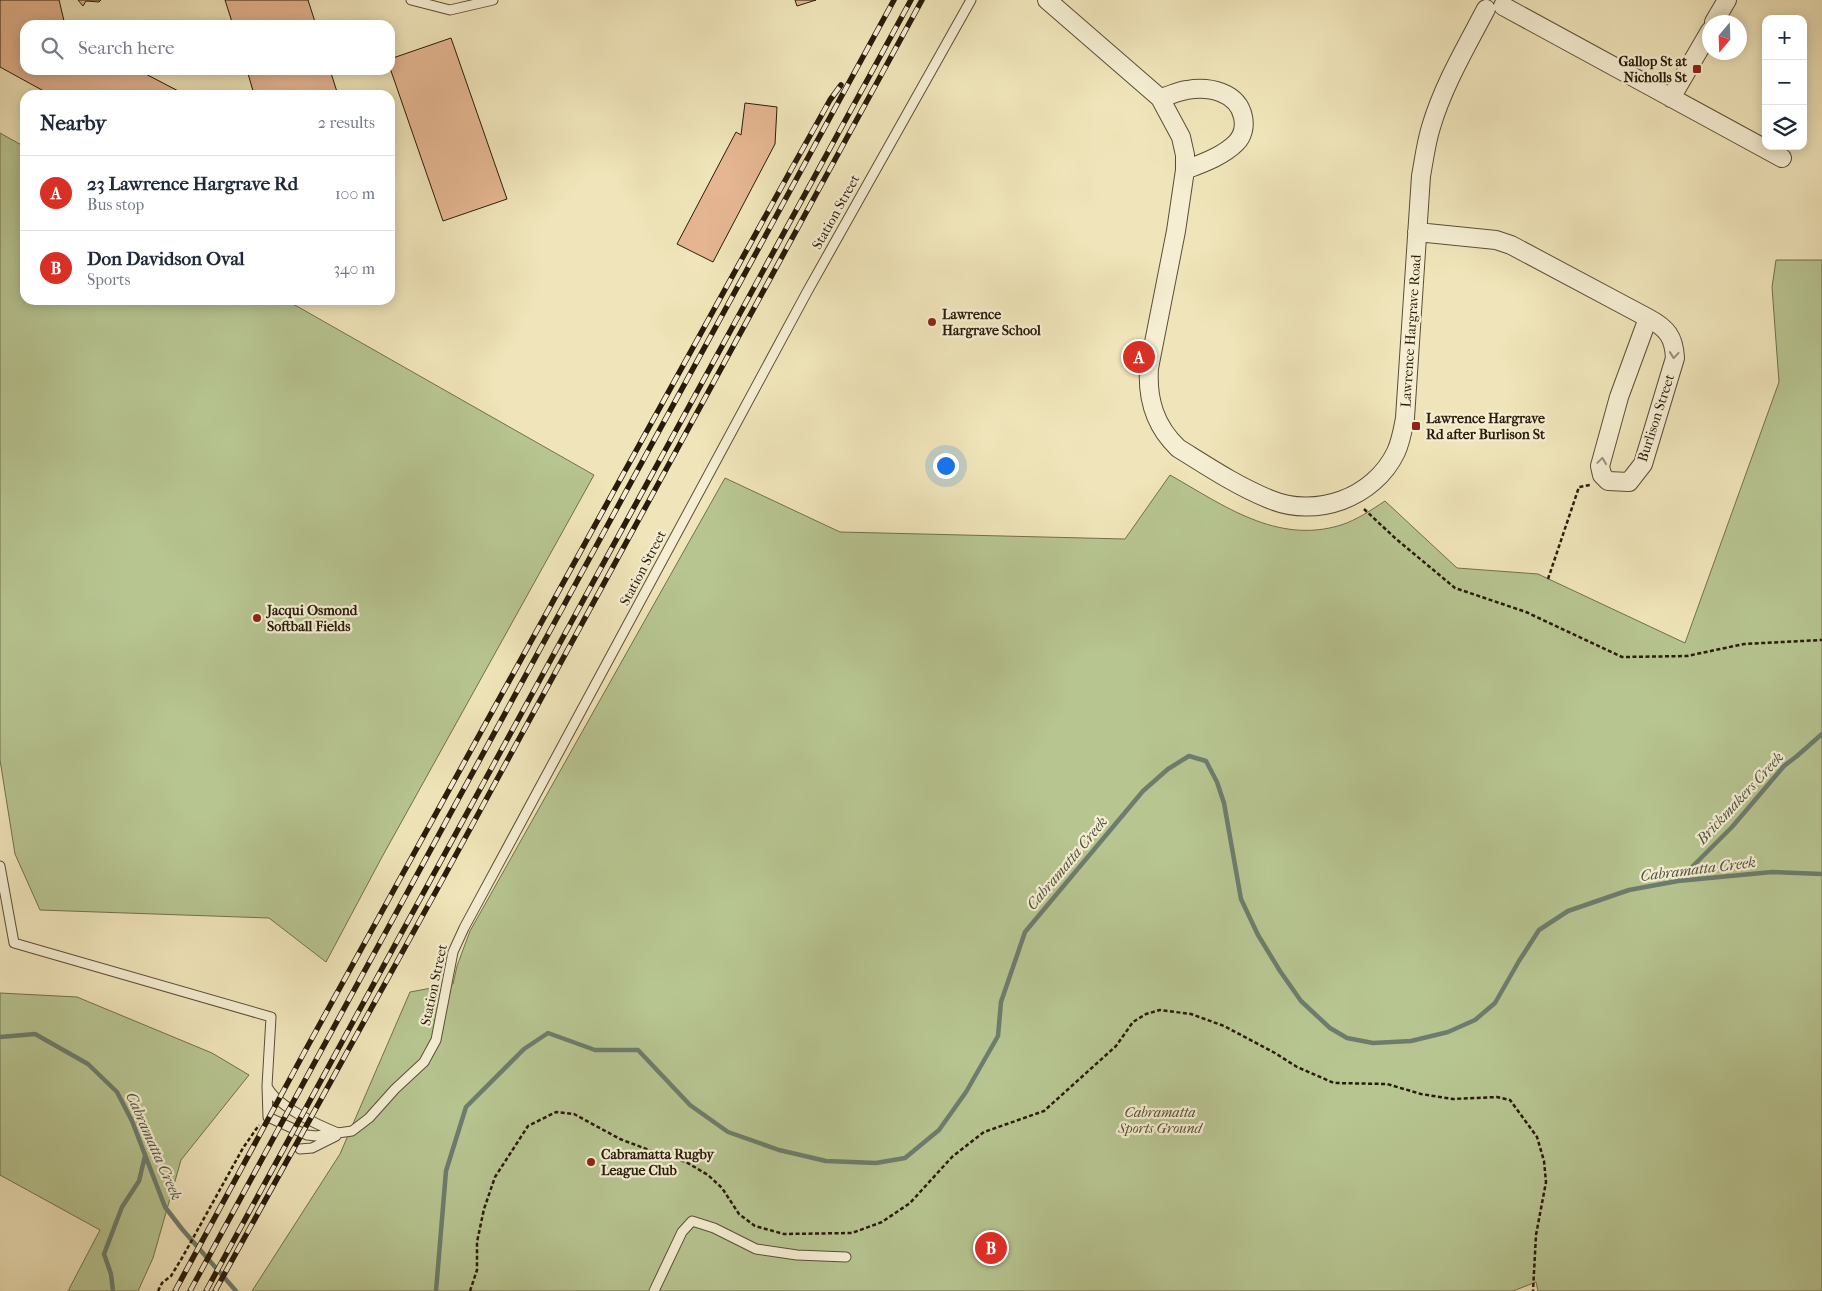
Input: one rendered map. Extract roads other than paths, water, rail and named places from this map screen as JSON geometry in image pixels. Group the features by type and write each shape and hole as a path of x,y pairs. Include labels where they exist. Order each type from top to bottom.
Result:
{"street":[{"name":"Lawrence Hargrave Road","path":"1047,0 1160,98 1181,137 1185,156 1185,170 1148,386 1151,405 1158,424 1178,448 1269,499 1297,506 1312,506 1343,501 1357,493 1384,472 1400,441 1405,418 1421,176 1431,126 1449,81 1493,4"},
{"path":"1718,15 1727,0"},
{"path":"1493,4 1782,158"},
{"path":"1671,98 1702,45"},
{"path":"1160,98 1187,90 1216,90 1235,100 1240,108 1244,126 1237,142 1208,161 1185,170"},
{"name":"Burlison Street","path":"1417,232 1496,240 1511,244 1661,325 1674,343 1675,358 1643,464 1629,482 1608,482 1602,475 1600,466 1619,397 1648,318"}],"lane":[{"path":"412,0 450,10 493,0"},
{"path":"442,0 450,10"},
{"name":"Station Street","path":"300,1149 312,1148 341,1134 352,1131 369,1118 394,1089 424,1062 436,1040 453,952 464,928 807,292 971,0"},
{"path":"0,866 14,943 271,1016 267,1086 268,1117 307,1135 341,1134"},
{"path":"267,1086 271,1096 314,1123 341,1134"},
{"path":"654,1291 682,1232 692,1221 714,1228 756,1249 797,1255 846,1257"}],"waterway":[{"name":"Brickmakers Creek","path":"1678,881 1732,827 1784,766 1822,734"},
{"name":"Cabramatta Creek","path":"436,1291 446,1171 466,1107 524,1049 548,1033 595,1050 638,1050 690,1105 728,1132 779,1150 826,1161 876,1163 905,1158 939,1130 966,1092 998,1036 1001,1002 1025,932 1143,791 1168,769 1189,756 1206,761 1217,782 1224,803 1241,899 1258,935 1280,971 1301,1001 1330,1028 1347,1038 1373,1043 1411,1041 1448,1032 1475,1020 1495,1003 1539,930 1568,911 1629,890 1678,881 1772,872 1822,874"},
{"name":"Cabramatta Creek","path":"0,1037 35,1034 88,1064 117,1092 132,1121 165,1207 236,1291"},
{"path":"113,1291 111,1274 104,1254 122,1207 139,1181 145,1156"}],"railway":[{"path":"190,1291 894,0"},
{"path":"206,1291 911,0"},
{"path":"215,1291 440,884 922,0"},
{"path":"175,1291 305,1051 792,168 830,100 841,85"}],"place":[{"name":"Gallop St at Nicholls St","path":"1697,69"},
{"name":"Lawrence Hargrave School","path":"932,322"},
{"name":"23 Lawrence Hargrave Rd","path":"1139,357"},
{"name":"Lawrence Hargrave Rd after Burlison St","path":"1416,426"},
{"name":"Jacqui Osmond Softball Fields","path":"257,618"},
{"name":"Cabramatta Rugby League Club","path":"591,1162"},
{"name":"Don Davidson Oval","path":"991,1248"}],"park label":[{"name":"Cabramatta Sports Ground","path":"1160,1120"}]}
